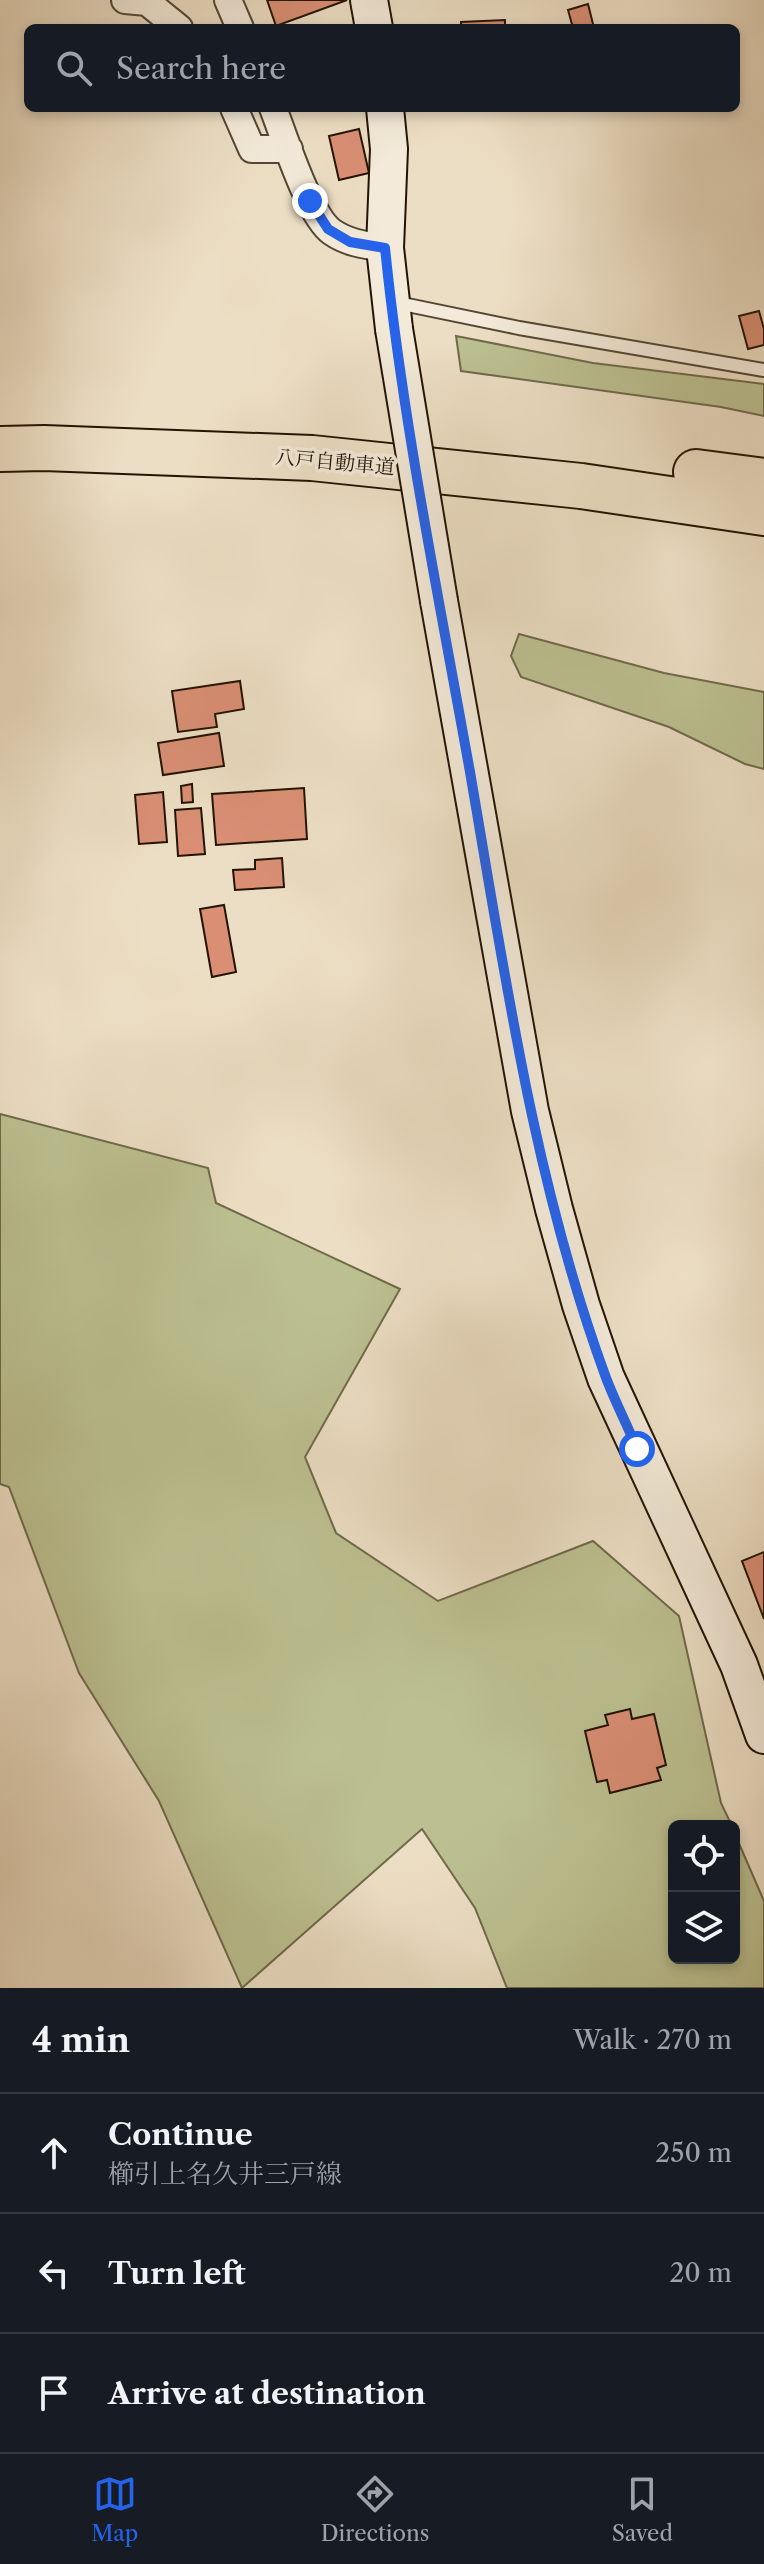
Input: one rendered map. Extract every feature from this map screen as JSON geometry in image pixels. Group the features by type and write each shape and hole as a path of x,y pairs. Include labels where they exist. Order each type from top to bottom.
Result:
{"highway":[{"name":"八戸自動車道","path":"0,418 292,427 587,457 764,481"},
{"name":"八戸自動車道","path":"0,449 312,458 581,486 764,513"}],"main road":[{"path":"369,0 373,24"},
{"path":"385,112 389,149 385,248 392,315 439,601 530,1111 581,1305 606,1378 739,1665 764,1735"}],"street":[{"path":"125,0 147,2 174,24"},
{"path":"228,0 238,24"},
{"path":"236,112 252,149 289,149"},
{"path":"275,112 310,201 328,229 350,242 385,248"}],"lane":[{"path":"392,315 519,328 764,370"}],"green space":[{"path":"456,336 593,363 764,384 764,416 721,407 461,371"},
{"path":"519,634 664,673 764,692 764,769 745,764 669,727 521,677 511,656"},
{"path":"0,1114 208,1168 216,1203 400,1289 305,1457 336,1533 438,1601 593,1541 679,1616 721,1803 729,1820 668,1820 668,1964 740,1964 740,1846 764,1901 764,1988 507,1988 475,1908 422,1829 242,1988 159,1801 79,1673 9,1487 0,1484"}],"building":[{"path":"267,0 347,0 281,24 275,24"},
{"path":"588,4 593,24 572,24 568,10"},
{"path":"505,20 505,24 461,24"},
{"path":"359,129 369,173 339,180 329,136"},
{"path":"759,311 764,345 748,349 739,316"},
{"path":"240,681 244,709 215,714 217,727 178,732 172,691"},
{"path":"219,733 224,766 163,775 158,743"},
{"path":"192,784 193,802 182,803 181,786"},
{"path":"304,788 307,839 216,845 212,794"},
{"path":"163,792 167,842 139,844 135,795"},
{"path":"201,808 205,854 178,856 175,810"},
{"path":"282,858 284,887 235,890 233,870 255,869 255,860"},
{"path":"224,905 236,972 212,977 200,909"},
{"path":"764,1552 764,1619 742,1561"},
{"path":"630,1709 632,1719 654,1714 666,1765 657,1768 661,1780 610,1793 607,1780 597,1782 585,1731 608,1725 605,1715"}],"route":[{"path":"310,201 328,229 350,242 385,248 394,329 439,601 530,1111 581,1305 606,1378 637,1449"}]}
